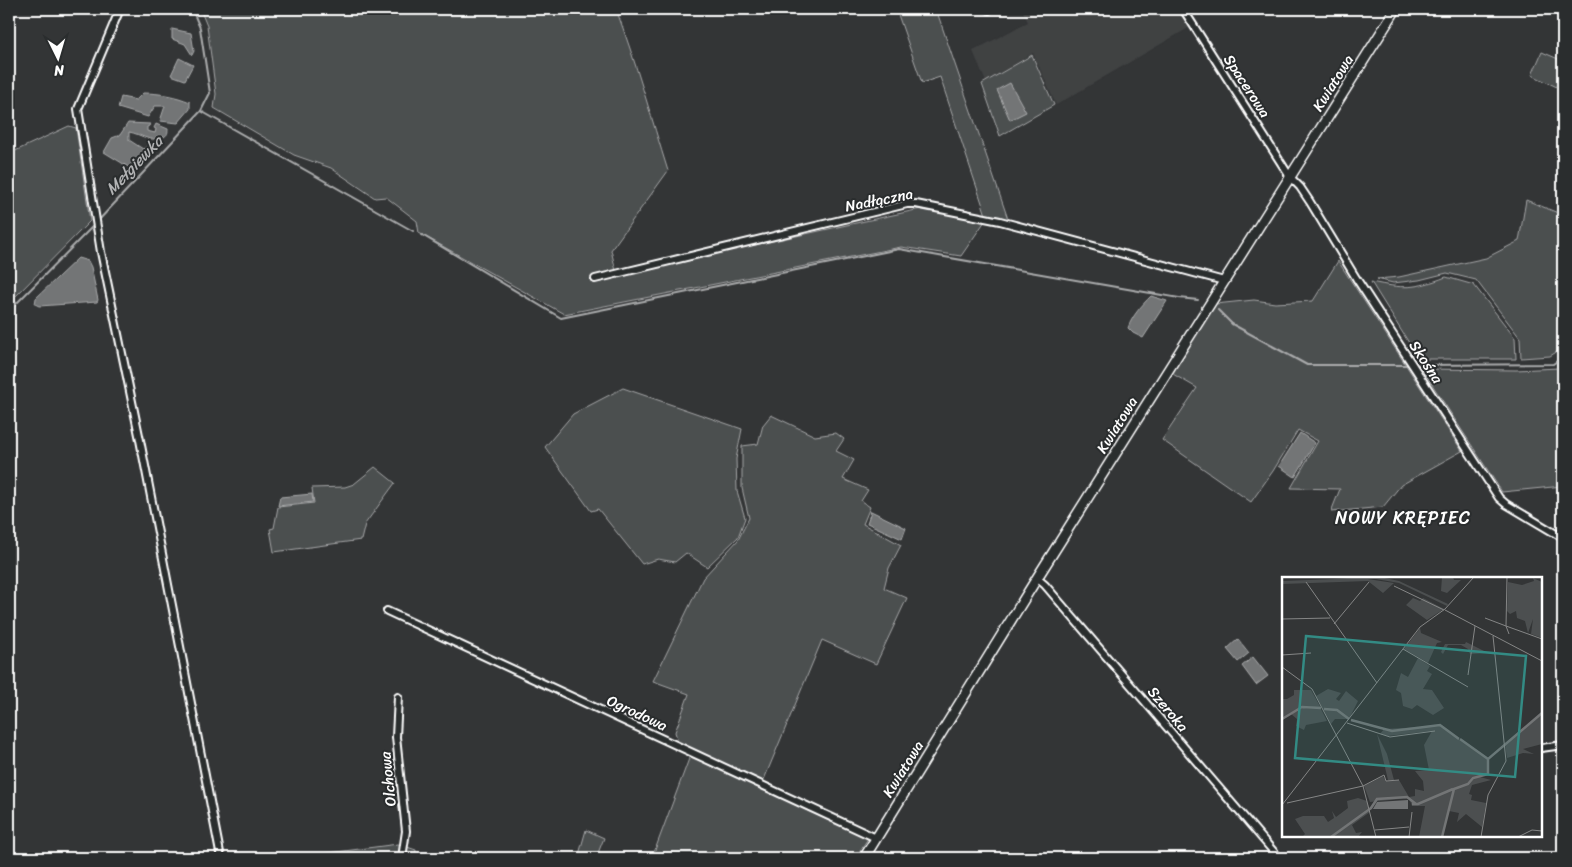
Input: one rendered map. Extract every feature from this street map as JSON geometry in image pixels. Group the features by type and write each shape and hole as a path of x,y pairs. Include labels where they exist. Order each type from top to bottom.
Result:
{"street":[{"path":"120,9 78,109 96,224 221,858"},
{"name":"Spacerowa","path":"1183,9 1290,177"},
{"name":"Kwiatowa","path":"864,858 1037,578 1396,9"},
{"name":"Skośna","path":"1290,177 1300,187 1310,202 1356,278 1499,498 1563,538"},
{"name":"Nadłączna","path":"595,279 908,204 916,204 1000,221 1224,281"},
{"name":"Szeroka","path":"1037,578 1279,858"},
{"name":"Ogrodowa","path":"387,611 876,838"},
{"name":"Olchowa","path":"398,696 396,737 406,831 402,858"},
{"path":"1542,748 1563,745"}],"shaded area":[{"path":"200,9 616,9 637,69 668,171 611,250 617,275 925,208 985,221 961,256 901,247 564,314 419,233 417,221 386,197 375,198 331,168 294,155 214,108 216,94 207,26"},
{"path":"896,9 936,9 1008,219 986,215 940,77 922,83"},
{"path":"1022,9 1178,9 1190,27 1056,105 1033,53 986,82 973,51 1028,22"},
{"path":"1542,52 1563,61 1563,90 1532,75"},
{"path":"1032,55 1054,105 1000,136 982,84"},
{"path":"69,126 76,128 90,221 9,303 9,147 13,152"},
{"path":"1526,200 1563,215 1563,348 1550,356 1521,358 1520,338 1476,280 1447,273 1419,280 1393,283 1377,279 1399,277 1486,258 1519,241"},
{"path":"1338,261 1462,451 1401,485 1383,507 1331,512 1340,489 1291,488 1318,441 1298,430 1251,502 1162,440 1197,388 1171,373 1215,304 1254,300 1275,303 1313,301"},
{"path":"1446,277 1474,285 1515,338 1516,359 1419,359 1371,282 1409,287 1426,284"},
{"path":"1563,366 1563,486 1502,492 1422,369 1516,370 1559,368"},
{"path":"623,388 742,429 736,459 737,491 745,518 738,537 707,567 686,553 675,562 658,559 642,564 598,509 591,511 545,447 573,414"},
{"path":"771,415 815,436 836,433 844,439 836,451 854,460 843,479 868,490 861,501 870,507 863,524 901,545 889,568 884,588 907,598 876,664 822,640 763,782 679,745 675,732 689,694 653,681 703,578 738,540 749,518 742,488 742,446 758,444 763,425"},
{"path":"375,467 395,483 365,524 361,540 274,552 270,529 274,528 278,507 314,503 312,488 345,487 354,484"},
{"path":"690,756 836,824 869,837 855,858 652,858"},
{"path":"586,830 604,838 596,858 578,858"},
{"path":"398,844 416,850 415,858 290,858"}],"water":[{"path":"172,29 191,33 194,51 192,55 185,44 172,39"},
{"path":"179,58 193,65 185,80 171,75"},
{"path":"1010,83 1026,112 1010,120 997,90"},
{"path":"143,93 167,95 185,100 190,102 190,109 178,123 160,121 165,106 155,106 148,117 118,108 121,97 136,100"},
{"path":"128,123 150,124 147,127 147,131 155,133 156,129 154,128 156,124 168,129 166,136 156,139 129,132 129,140 143,149 155,144 155,148 135,171 104,152 112,138 120,135"},
{"path":"78,258 88,261 91,267 97,302 39,306 35,304 36,298"},
{"path":"1151,296 1167,301 1143,338 1128,328 1135,315"},
{"path":"1300,433 1315,443 1295,477 1279,466"},
{"path":"312,494 313,502 278,506 280,497"},
{"path":"871,511 906,528 902,539 867,523"},
{"path":"1238,639 1249,653 1238,662 1227,649"},
{"path":"1253,657 1268,676 1256,685 1242,666"}],"waterway":[{"name":"Mełgiewka","path":"98,221 201,111 210,93 200,28 192,9"},
{"path":"201,111 413,231"},
{"name":"Mełgiewka","path":"9,311 95,224"},
{"path":"422,235 561,318 899,249 1198,300"},
{"path":"1218,310 1232,324 1307,365 1408,365"},
{"path":"1419,365 1553,364 1563,357"}],"district":[{"name":"NOWY KRĘPIEC","path":"1403,518"}]}
